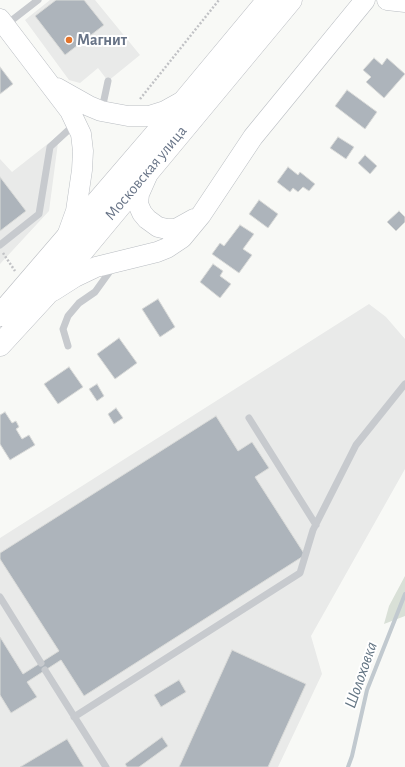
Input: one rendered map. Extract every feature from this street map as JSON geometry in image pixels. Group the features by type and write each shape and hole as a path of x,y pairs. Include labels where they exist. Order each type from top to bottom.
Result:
{"main road":[{"name":"Московская улица","path":"0,315 184,101 268,0"},
{"name":"Московская улица","path":"0,346 46,295 291,0"}],"street":[{"path":"46,295 86,271 96,267 157,252 167,248 182,238 201,215 253,137 360,6 378,0"},
{"path":"387,0 405,2"},
{"path":"3,22 70,110 81,134 83,151 82,170 76,211 65,240"},
{"path":"52,85 89,106 101,111 128,116 149,116 165,111 184,101"},
{"path":"151,167 139,194 138,204 142,213 147,219 158,227 176,229 188,224 201,215"}],"lane":[{"path":"3,22 38,0"},
{"path":"101,111 108,81"},
{"path":"0,245 39,214 50,147 77,123"},
{"path":"68,346 63,329 68,316 79,303 95,292 117,262"},
{"path":"74,717 300,573 316,525 356,445 405,384"},
{"path":"249,418 316,525"},
{"path":"0,597 41,663"},
{"path":"45,670 106,767"}],"path":[{"path":"139,100 219,0"},
{"path":"0,249 16,273"}],"shaded area":[{"path":"50,0 95,0 140,55 108,81 98,68 80,83 69,80 25,20"},
{"path":"59,135 49,211 0,264 0,159 12,172"},
{"path":"369,304 386,317 405,339 405,469 311,636 322,674 278,767 0,767 0,538"},
{"path":"405,576 405,616 384,624 389,606"}],"building":[{"name":"Магнит","path":"56,0 84,0 104,25 65,55 35,16"},
{"path":"374,58 382,65 387,58 405,74 384,98 366,82 371,77 363,70"},
{"path":"0,67 13,84 0,94"},
{"path":"347,90 377,112 365,129 335,106"},
{"path":"338,137 354,147 346,159 330,148"},
{"path":"365,155 377,166 370,174 358,163"},
{"path":"288,167 298,175 300,172 315,184 309,191 303,187 298,192 293,188 290,192 277,182"},
{"path":"0,177 26,211 0,231"},
{"path":"259,200 278,214 268,228 249,214"},
{"path":"399,211 405,217 405,222 396,231 387,222"},
{"path":"240,225 254,234 243,249 252,255 239,273 212,254 220,243 224,246"},
{"path":"213,264 223,271 220,276 231,284 220,298 200,282"},
{"path":"158,299 175,327 160,337 142,309"},
{"path":"119,338 137,363 115,379 97,354"},
{"path":"69,367 83,387 58,404 44,384"},
{"path":"97,384 104,396 97,401 89,389"},
{"path":"116,408 123,418 114,424 108,414"},
{"path":"5,412 12,423 16,421 19,427 16,429 22,439 29,435 35,445 10,460 0,444 0,415"},
{"path":"216,416 238,451 252,442 269,468 255,477 305,555 84,696 61,660 27,682 37,697 11,713 0,695 0,637 23,674 59,651 0,559 0,553"},
{"path":"232,650 306,684 268,767 179,767"},
{"path":"179,680 186,692 161,707 154,695"},
{"path":"162,737 168,746 139,767 127,767 125,764"},
{"path":"67,739 84,767 20,767"}],"waterway":[{"name":"Шолоховка","path":"348,767 352,756 367,690 405,594"}],"place":[{"name":"Магнит","path":"69,40"}]}
